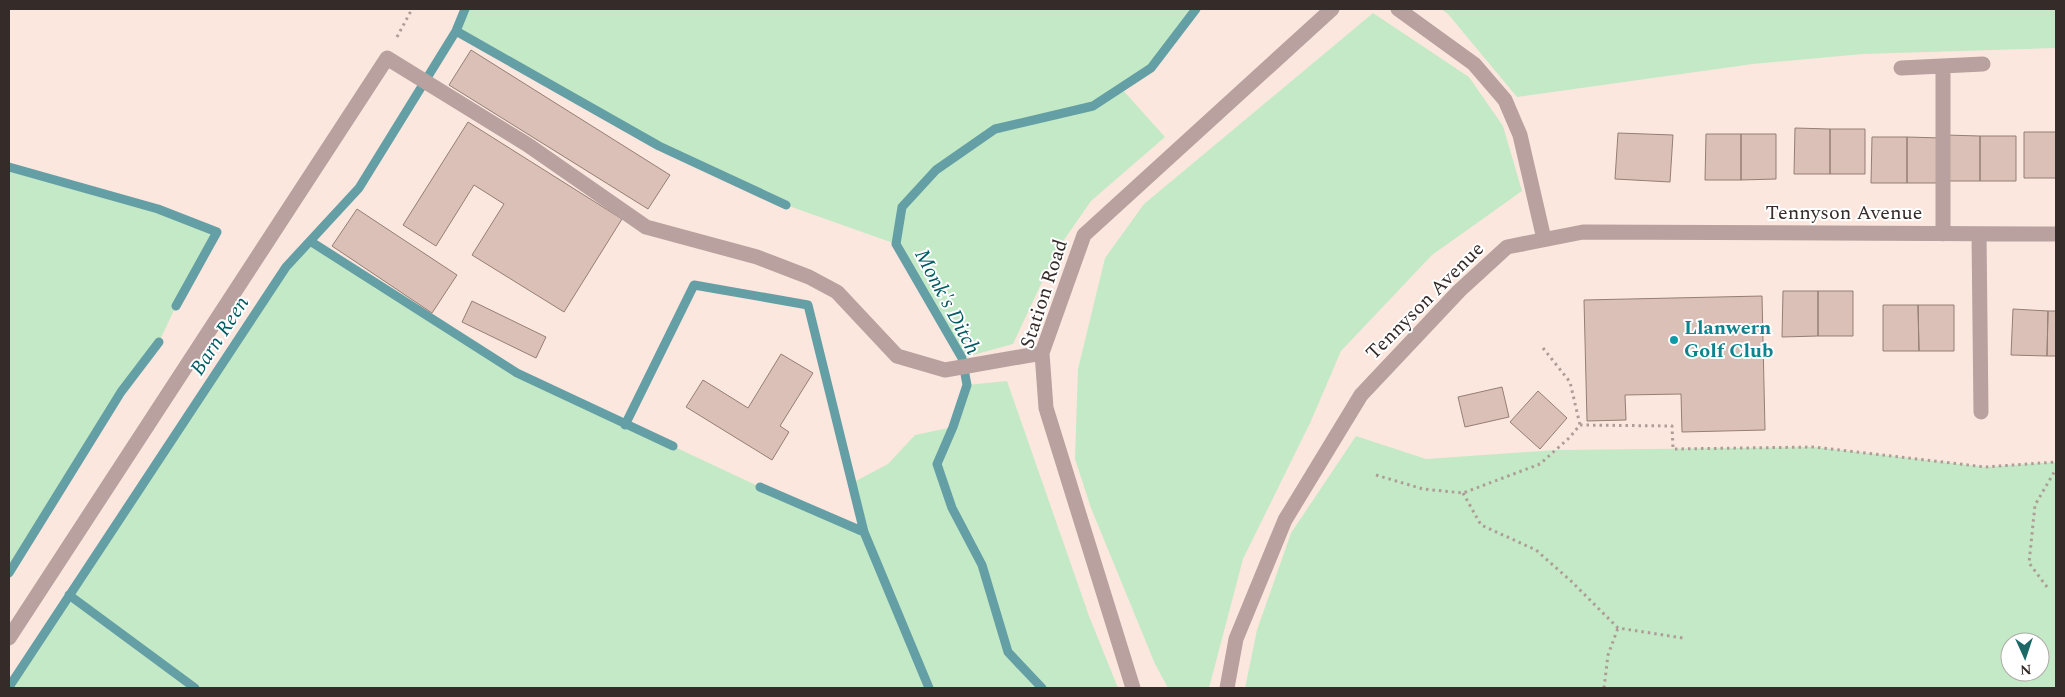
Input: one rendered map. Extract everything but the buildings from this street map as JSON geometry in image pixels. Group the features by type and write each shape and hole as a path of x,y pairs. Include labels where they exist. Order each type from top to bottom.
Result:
{"street":[{"name":"Station Road","path":"1132,688 1046,408 1042,353 1084,234 1332,9"},
{"path":"1398,9 1474,64 1505,100 1520,135 1544,239"},
{"path":"9,638 387,58 528,145 646,227 757,257 809,277 837,292 897,356 945,370 1042,353"},
{"path":"1901,68 1982,64"},
{"path":"1943,234 1944,66"},
{"name":"Tennyson Avenue","path":"1226,688 1236,639 1285,520 1360,394 1458,291 1506,247 1583,232 2056,234"},
{"path":"1979,234 1981,412"}],"path":[{"path":"387,58 412,9"},
{"path":"1543,348 1570,382 1580,425"},
{"path":"1580,425 1672,426 1673,449 1814,447 1985,467 2056,462"},
{"path":"1376,475 1423,489 1463,493 1540,464 1569,438 1580,425"},
{"path":"2047,586 2029,563 2035,505 2056,469"},
{"path":"1463,493 1481,526 1536,550 1571,581 1618,628 1683,638"},
{"path":"1604,688 1608,655 1618,628"}],"green space":[{"path":"465,9 1196,9 1151,68 1121,88 1165,137 1091,201 1057,250 1013,344 962,358 896,244 786,205 659,146 456,31"},
{"path":"1441,9 2056,9 2056,48 1863,54 1753,64 1517,97 1448,14"},
{"path":"1373,13 1469,77 1503,126 1522,191 1432,255 1341,351 1311,421 1243,559 1209,688 1168,688 1155,664 1091,508 1075,459 1078,369 1105,258 1144,204"},
{"path":"9,167 158,209 217,232 176,306 159,342 121,392 9,573"},
{"path":"310,241 517,373 760,487 864,532 852,483 888,464 915,435 953,427 967,385 1007,381 1089,616 1118,688 9,688 286,267"},
{"path":"1356,436 1426,459 1555,450 1814,447 1985,467 2056,462 2056,688 1245,688 1257,630 1291,533"}],"waterway":[{"name":"Barn Reen","path":"9,687 286,267 359,188 456,31 465,9"},
{"name":"Monk's Ditch","path":"1042,688 1008,652 982,565 952,508 937,464 953,427 967,385 962,358 896,244 902,207 936,170 995,129 1093,106 1151,68 1196,9"},
{"path":"456,31 659,146 786,205"},
{"path":"9,167 158,209 217,232 176,306"},
{"path":"310,241 517,373 673,446"},
{"path":"625,425 694,285 808,305 864,532 929,688"},
{"path":"9,573 121,392 159,342"},
{"path":"760,487 864,532"},
{"path":"69,595 195,688"}],"place":[{"name":"Llanwern Golf Club","path":"1674,340"}]}
